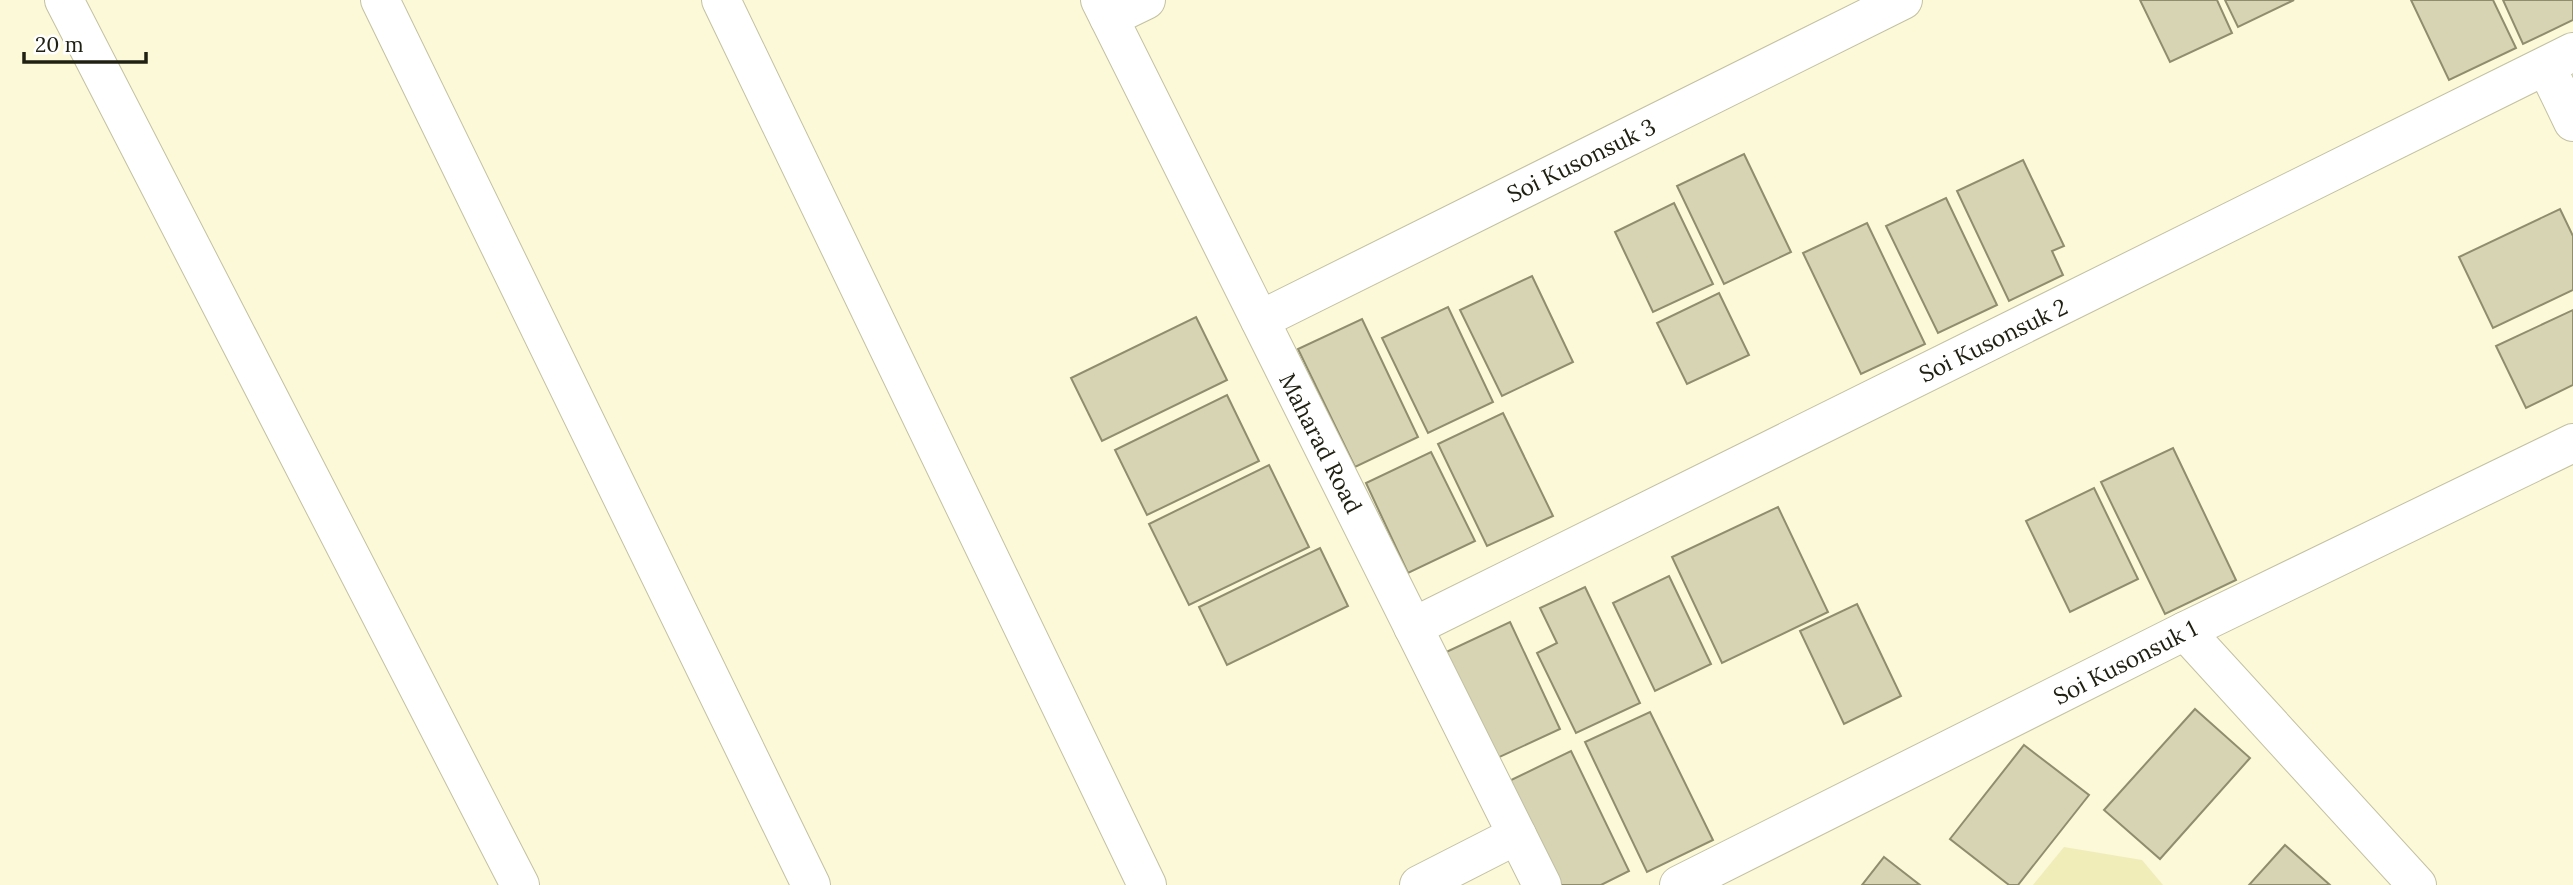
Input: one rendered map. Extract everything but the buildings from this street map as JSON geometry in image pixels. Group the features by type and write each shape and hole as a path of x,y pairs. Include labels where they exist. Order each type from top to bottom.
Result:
{"street":[{"path":"64,0 520,885"},
{"path":"380,0 811,885"},
{"path":"721,0 1147,885"},
{"path":"1105,9 1146,0"},
{"name":"Soi Kusonsuk 3","path":"1260,320 1903,0"},
{"name":"Maharad Road","path":"1105,9 1542,885"},
{"path":"2559,59 2573,122"},
{"name":"Soi Kusonsuk 2","path":"1413,627 2559,59"},
{"name":"Soi Kusonsuk 1","path":"1679,885 2185,631 2573,443"},
{"path":"2185,631 2417,885"},
{"path":"1419,885 1517,835"}],"shaded area":[{"path":"2064,847 2142,860 2163,885 2033,885"}]}
